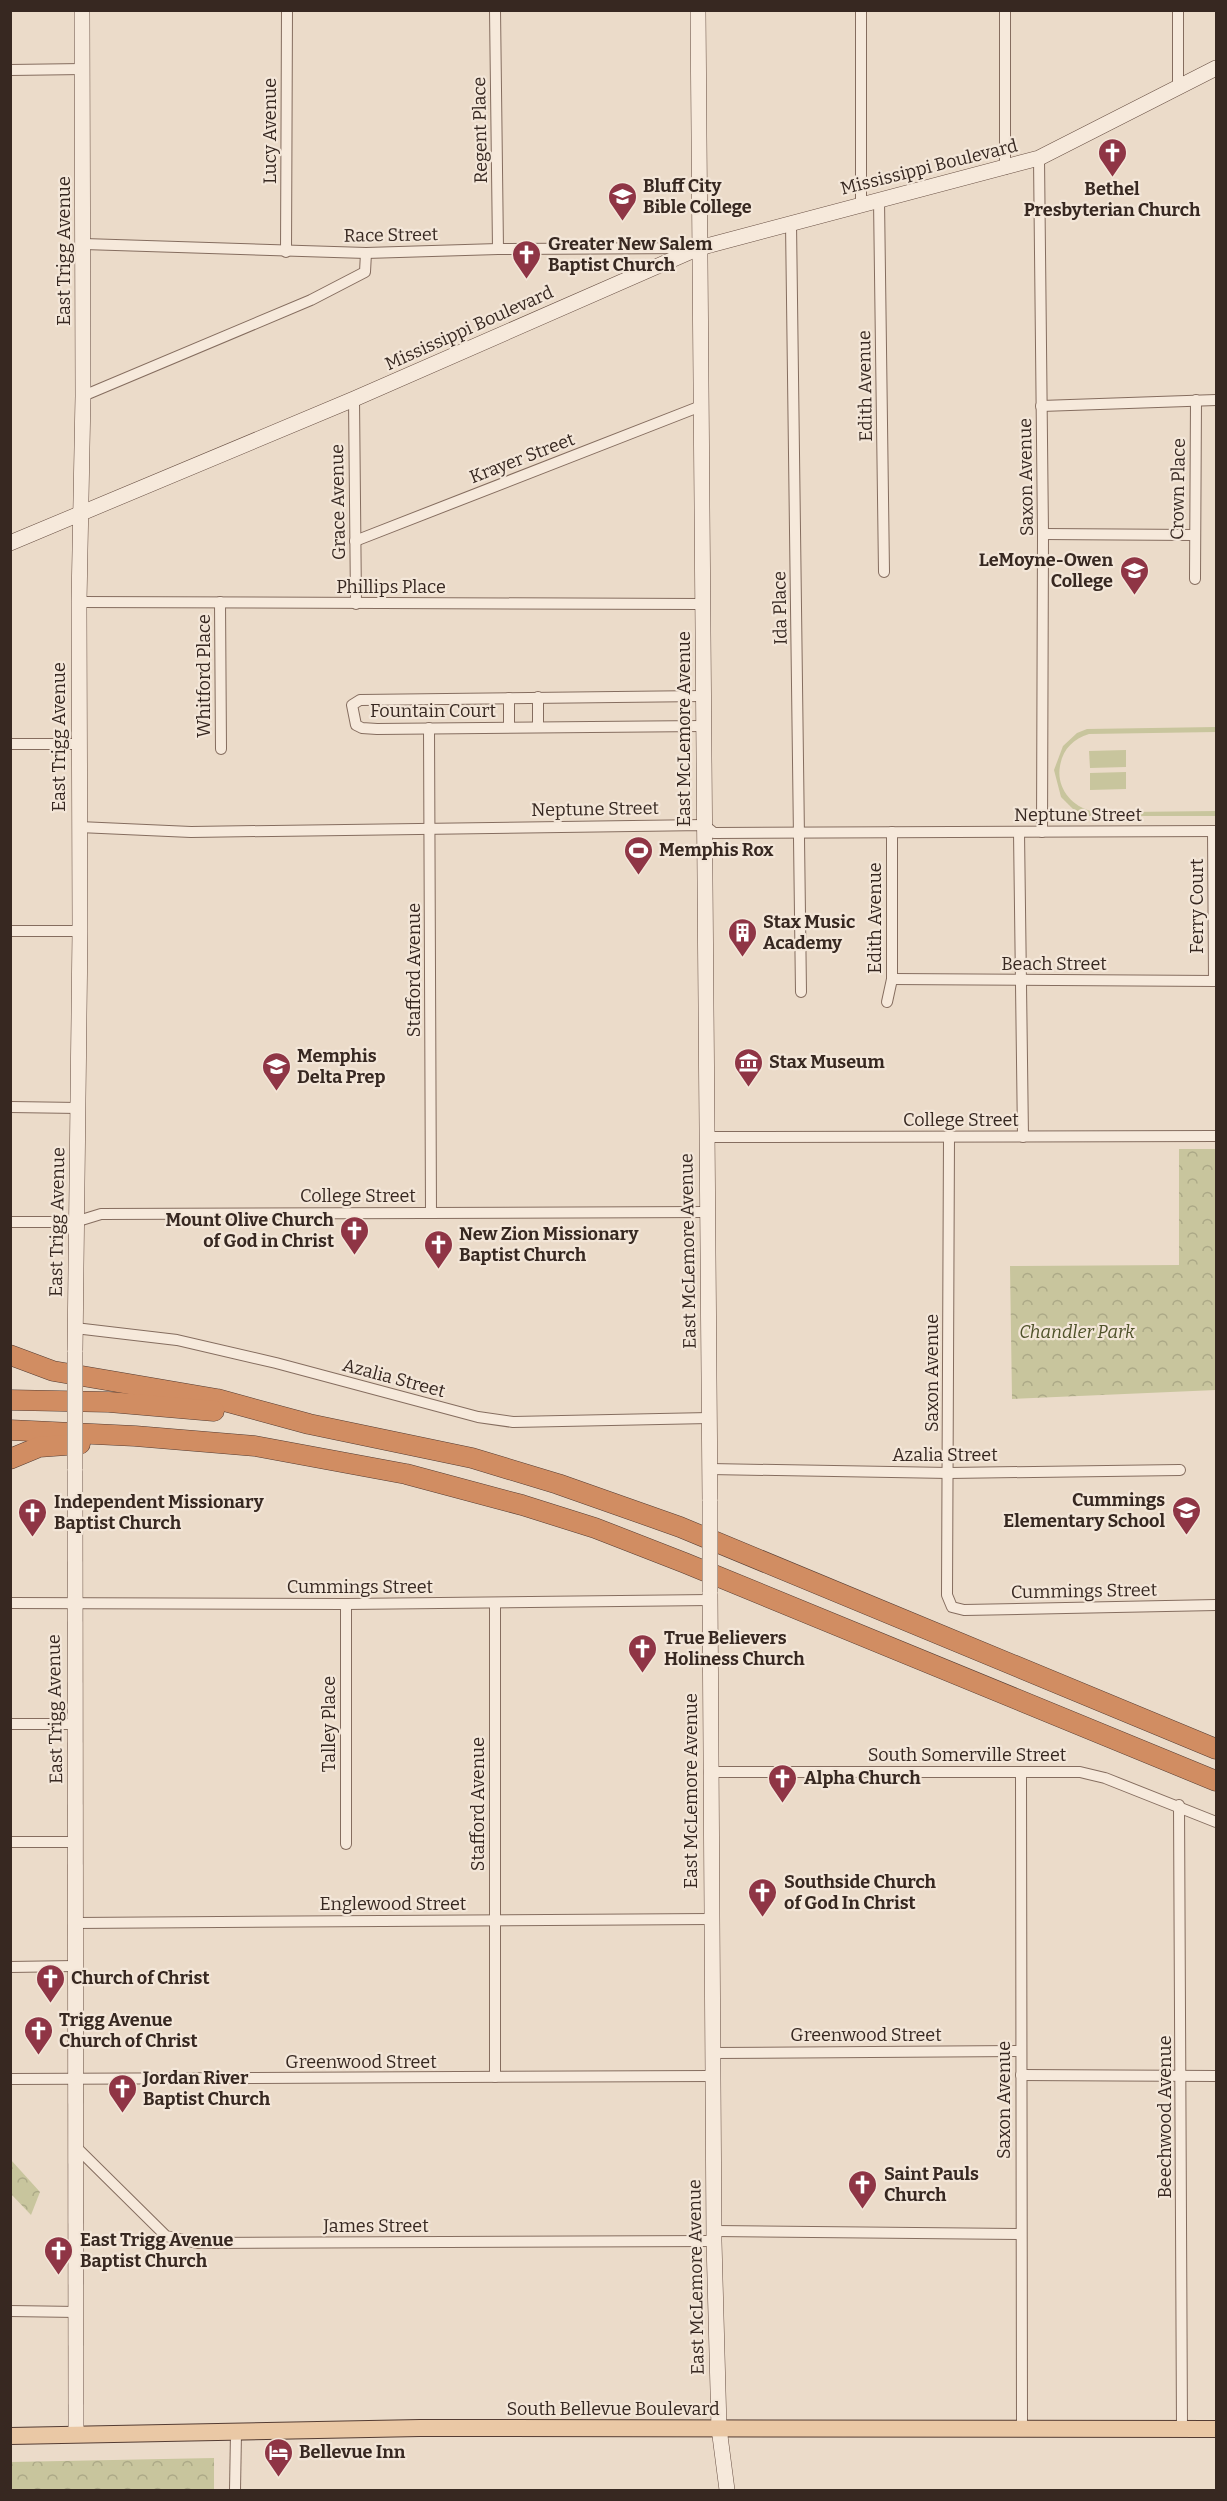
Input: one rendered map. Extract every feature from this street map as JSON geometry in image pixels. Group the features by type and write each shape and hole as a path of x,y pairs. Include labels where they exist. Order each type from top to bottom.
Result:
{"highway":[{"path":"10,1355 53,1371 217,1399 300,1422 472,1458 638,1511 1216,1749"},
{"path":"10,1400 171,1406 300,1422"},
{"path":"10,1430 135,1436 255,1446 421,1477 550,1513 595,1528 745,1587 1216,1781"},
{"path":"10,1459 39,1447 94,1444 135,1436"}],"main road":[{"name":"East Trigg Avenue","path":"76,2434 74,1604 75,1222 79,1108 80,932 79,602 84,244 82,10"},
{"name":"East McLemore Avenue","path":"698,10 710,1469 709,1772 712,2076 719,2428 728,2490"},
{"name":"Mississippi Boulevard","path":"10,543 354,399 699,248 861,204 1005,169 1039,158 1216,68"},
{"name":"South Bellevue Boulevard","path":"10,2436 420,2428 1216,2429"}],"street":[{"name":"Lucy Avenue","path":"286,252 287,10"},
{"name":"Regent Place","path":"495,10 498,249"},
{"path":"861,10 861,204"},
{"path":"1005,10 1005,169"},
{"path":"1178,10 1178,87"},
{"path":"10,70 82,69"},
{"name":"Saxon Avenue","path":"1039,158 1043,534 1042,832"},
{"name":"Edith Avenue","path":"879,200 884,572"},
{"name":"Ida Place","path":"791,223 801,832 801,992"},
{"name":"Race Street","path":"84,244 366,253 498,249 699,248"},
{"path":"83,396 332,289 365,272 366,253"},
{"name":"Grace Avenue","path":"354,399 356,604"},
{"name":"Crown Place","path":"1195,579 1196,400"},
{"path":"1041,406 1216,400"},
{"name":"Krayer Street","path":"355,541 701,406"},
{"path":"1043,534 1194,534"},
{"name":"Phillips Place","path":"79,602 702,604"},
{"name":"Whitford Place","path":"220,602 221,749"},
{"name":"Fountain Court","path":"703,696 360,700 352,705 356,725 362,728 703,726"},
{"path":"538,697 538,727"},
{"path":"509,698 509,727"},
{"name":"Stafford Avenue","path":"429,728 431,1212"},
{"path":"10,744 78,744"},
{"name":"Neptune Street","path":"79,827 191,832 704,825 714,833 1215,831"},
{"name":"Ferry Court","path":"1215,831 1215,981"},
{"name":"Edith Avenue","path":"886,1002 892,979 892,832"},
{"path":"1019,832 1023,1137"},
{"path":"10,932 80,932"},
{"name":"Beach Street","path":"892,979 1215,981"},
{"path":"10,1107 79,1108"},
{"name":"College Street","path":"706,1137 1216,1136"},
{"name":"Saxon Avenue","path":"949,1137 947,1595 952,1607"},
{"name":"College Street","path":"10,1222 75,1222 101,1214 707,1212"},
{"name":"Azalia Street","path":"75,1328 177,1340 276,1363 478,1417 513,1422 709,1418"},
{"name":"Azalia Street","path":"710,1469 949,1473 1180,1470"},
{"name":"Cummings Street","path":"10,1603 495,1603 710,1596"},
{"name":"Stafford Avenue","path":"495,1603 495,2078"},
{"name":"Talley Place","path":"346,1604 346,1844"},
{"name":"Cummings Street","path":"952,1607 964,1610 1216,1605"},
{"path":"10,1724 75,1724"},
{"name":"South Somerville Street","path":"709,1772 1080,1772 1105,1778 1179,1805 1216,1822"},
{"name":"Saxon Avenue","path":"1021,1772 1022,2429"},
{"name":"Beechwood Avenue","path":"1179,1805 1182,2429"},
{"path":"10,1842 76,1842"},
{"name":"Englewood Street","path":"75,1923 711,1919"},
{"path":"10,1967 75,1966"},
{"name":"Greenwood Street","path":"712,2053 1021,2051"},
{"path":"1021,2074 1216,2076"},
{"name":"Greenwood Street","path":"10,2079 712,2076"},
{"name":"James Street","path":"76,2147 166,2236 197,2243 1020,2234"},
{"path":"10,2311 77,2312"},
{"path":"235,2490 236,2433"}],"green space":[{"path":"1216,727 1216,732 1089,734 1078,739 1066,750 1061,760 1059,774 1063,788 1071,800 1091,811 1104,813 1216,811 1216,816 1088,816 1073,809 1061,797 1054,770 1063,746 1077,733 1087,729"},
{"path":"1126,750 1126,767 1090,768 1089,751"},
{"path":"1126,772 1126,789 1090,790 1090,773"},
{"name":"Chandler Park","path":"1179,1149 1216,1149 1216,1390 1012,1399 1010,1266 1179,1265"},
{"path":"11,2160 40,2192 31,2215 11,2194"},
{"path":"214,2458 214,2490 11,2490 11,2462"}],"place":[{"name":"Bethel Presbyterian Church","path":"1112,178"},
{"name":"Bluff City Bible College","path":"622,222"},
{"name":"Greater New Salem Baptist Church","path":"527,280"},
{"name":"LeMoyne-Owen College","path":"1134,596"},
{"name":"Memphis Rox","path":"638,876"},
{"name":"Stax Music Academy","path":"742,958"},
{"name":"Stax Museum","path":"748,1088"},
{"name":"Memphis Delta Prep","path":"276,1092"},
{"name":"Mount Olive Church of God in Christ","path":"355,1256"},
{"name":"New Zion Missionary Baptist Church","path":"438,1270"},
{"name":"Cummings Elementary School","path":"1186,1536"},
{"name":"Independent Missionary Baptist Church","path":"33,1538"},
{"name":"True Believers Holiness Church","path":"643,1674"},
{"name":"Alpha Church","path":"783,1804"},
{"name":"Southside Church of God In Christ","path":"763,1918"},
{"name":"Church of Christ","path":"50,2004"},
{"name":"Trigg Avenue Church of Christ","path":"38,2056"},
{"name":"Jordan River Baptist Church","path":"122,2114"},
{"name":"Saint Pauls Church","path":"863,2210"},
{"name":"East Trigg Avenue Baptist Church","path":"59,2276"},
{"name":"Bellevue Inn","path":"278,2478"}]}
